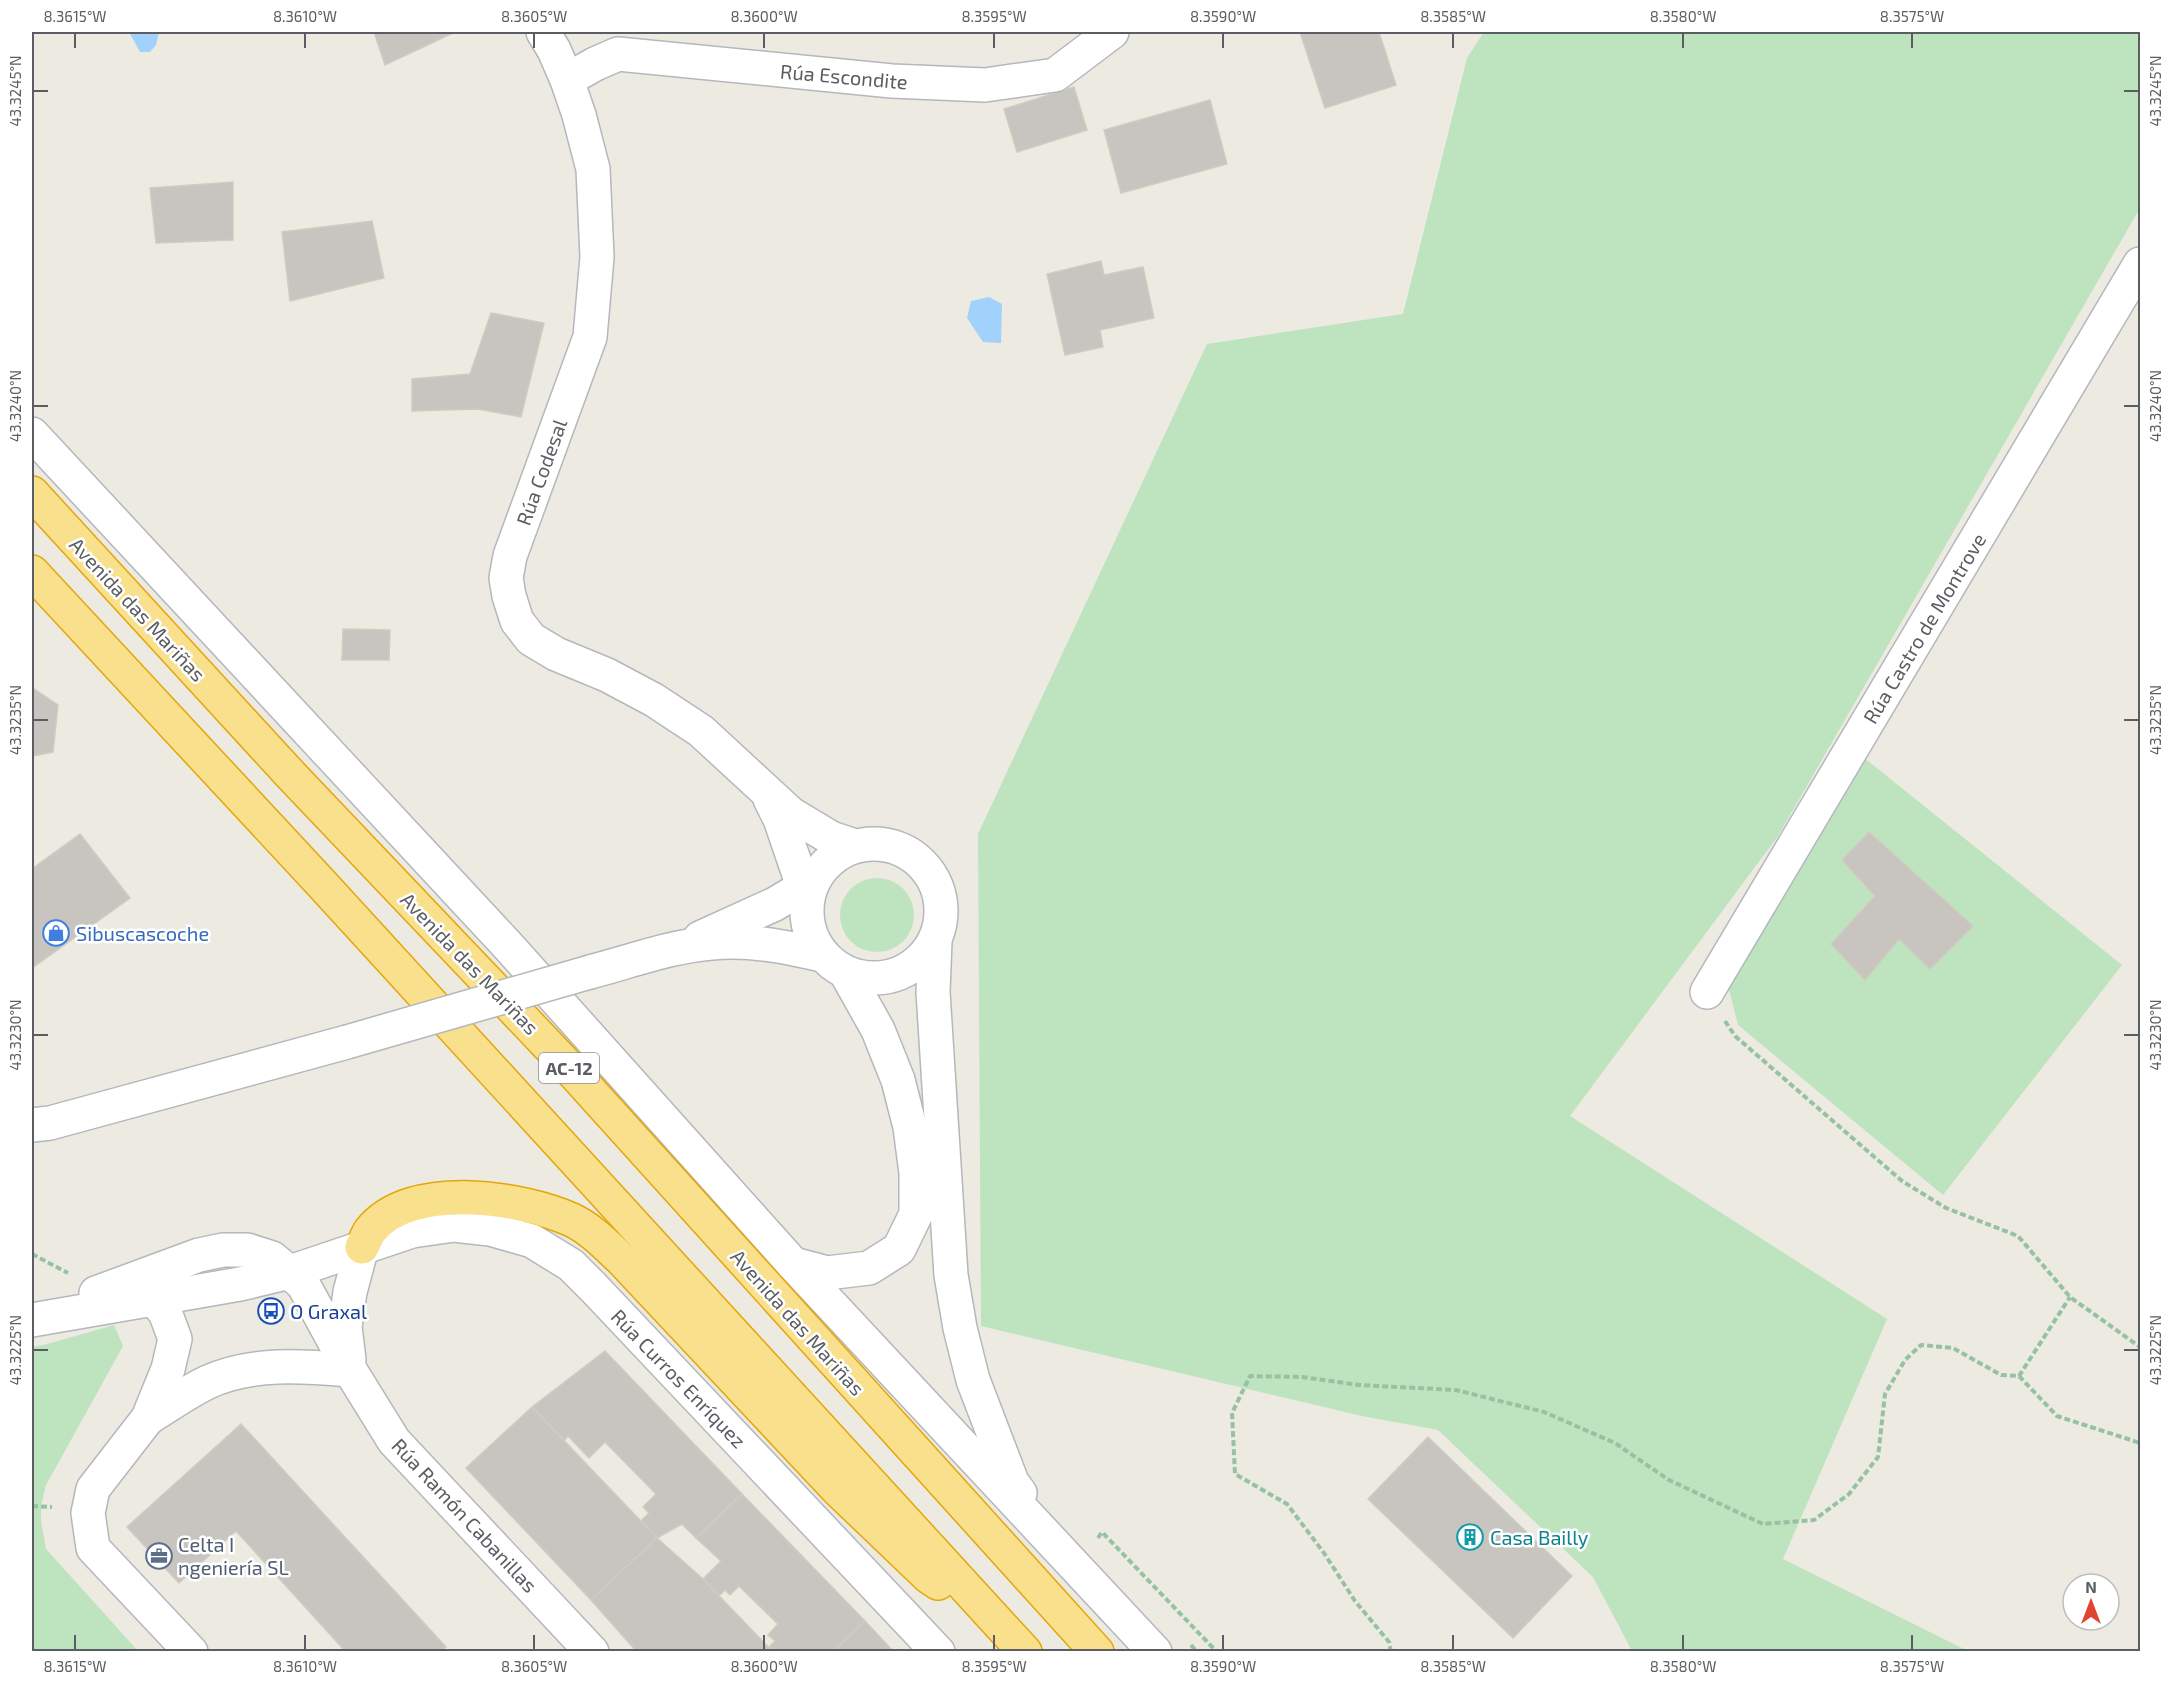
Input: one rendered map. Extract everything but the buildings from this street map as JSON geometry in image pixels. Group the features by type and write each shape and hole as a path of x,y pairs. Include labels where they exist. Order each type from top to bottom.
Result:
{"highway":[{"name":"Avenida das Mariñas","path":"32,493 289,773 562,1060 1097,1652"},
{"name":"AC-12","path":"32,572 321,883 1025,1652"},
{"path":"362,1247 371,1230 394,1211 421,1202 454,1197 486,1198 535,1207 573,1221 599,1238 622,1260 829,1481 905,1555 929,1577 998,1622"}],"street":[{"name":"Rúa Codesal","path":"543,32 567,80 593,169 597,257 590,337 510,556 506,578 517,621 531,639 556,654 607,675 654,700 701,731 791,813 831,838 855,846"},
{"name":"Rúa Escondite","path":"567,80 618,54 892,81 985,85 1055,75 1112,32"},
{"name":"Rúa Castro de Montrove","path":"1707,992 2140,264"},
{"path":"32,434 510,948 793,1264 1155,1652"},
{"name":"Rúa Codesal","path":"765,790 780,819 808,888"},
{"path":"676,950 808,888 824,866 838,854 855,846 874,844 893,846 911,854 926,867 936,884 941,902 941,922 935,941 933,992 951,1275 960,1328 973,1380 1012,1482 1073,1564"},
{"path":"793,1264 827,1274 869,1268 899,1249 916,1214 916,1173 910,1127 898,1080 878,1030 834,964 812,938 806,918 808,888"},
{"path":"38,1127 590,972 711,942 757,942 834,964 866,978 888,978 907,970 923,958 935,941"},
{"name":"Rúa Curros Enríquez","path":"36,1319 240,1284 290,1272 412,1231 454,1225 490,1229 531,1241 571,1265 938,1652"},
{"name":"Rúa Ramón Cabanillas","path":"362,1247 350,1292 345,1327 350,1370 394,1441 592,1652"},
{"path":"36,1319 88,1296 199,1255 223,1250 247,1250 272,1258 303,1284 350,1370"},
{"path":"153,1299 165,1312 175,1339 168,1369 148,1418 93,1489 88,1513 89,1528 93,1548 191,1652"},
{"path":"148,1418 208,1382 235,1373 299,1366 350,1370"}],"path":[{"path":"1707,992 1735,1036 1902,1181 1946,1208 2018,1236 2070,1297 2140,1347"},
{"path":"2019,1376 2070,1297"},
{"path":"1391,1652 1389,1641 1355,1601 1324,1553 1287,1504 1235,1474 1232,1413 1250,1376 1302,1377 1359,1385 1456,1390 1544,1412 1615,1443 1669,1480 1764,1524 1814,1520 1849,1494 1878,1456 1885,1394 1905,1360 1921,1345 1953,1348 2001,1375 2019,1376 2056,1416 2140,1443"},
{"path":"32,1506 58,1508"}],"green space":[{"path":"1484,32 2140,32 2140,208 1778,836 1570,1116 1887,1319 1783,1559 1968,1651 1632,1651 1593,1577 1438,1430 1362,1416 981,1326 978,834 1207,344 1403,314 1467,58"},
{"path":"1863,757 2122,965 1943,1195 1738,1025 1725,974"},
{"path":"877,878 891,881 903,889 911,901 914,915 911,929 903,941 891,949 877,952 863,949 851,941 843,929 840,915 843,901 851,889 863,881"},
{"path":"114,1325 123,1346 46,1485 41,1506 41,1521 46,1549 138,1651 32,1651 32,1347"}],"water":[{"path":"129,32 159,32 156,45 150,52 140,52"},
{"path":"989,297 1002,304 1001,343 983,342 967,318 971,301"}],"place":[{"name":"Sibuscascoche","path":"56,933"},
{"name":"O Graxal","path":"271,1311"},
{"name":"Casa Bailly","path":"1470,1537"},
{"name":"Celta I ngeniería SL","path":"159,1556"}]}
